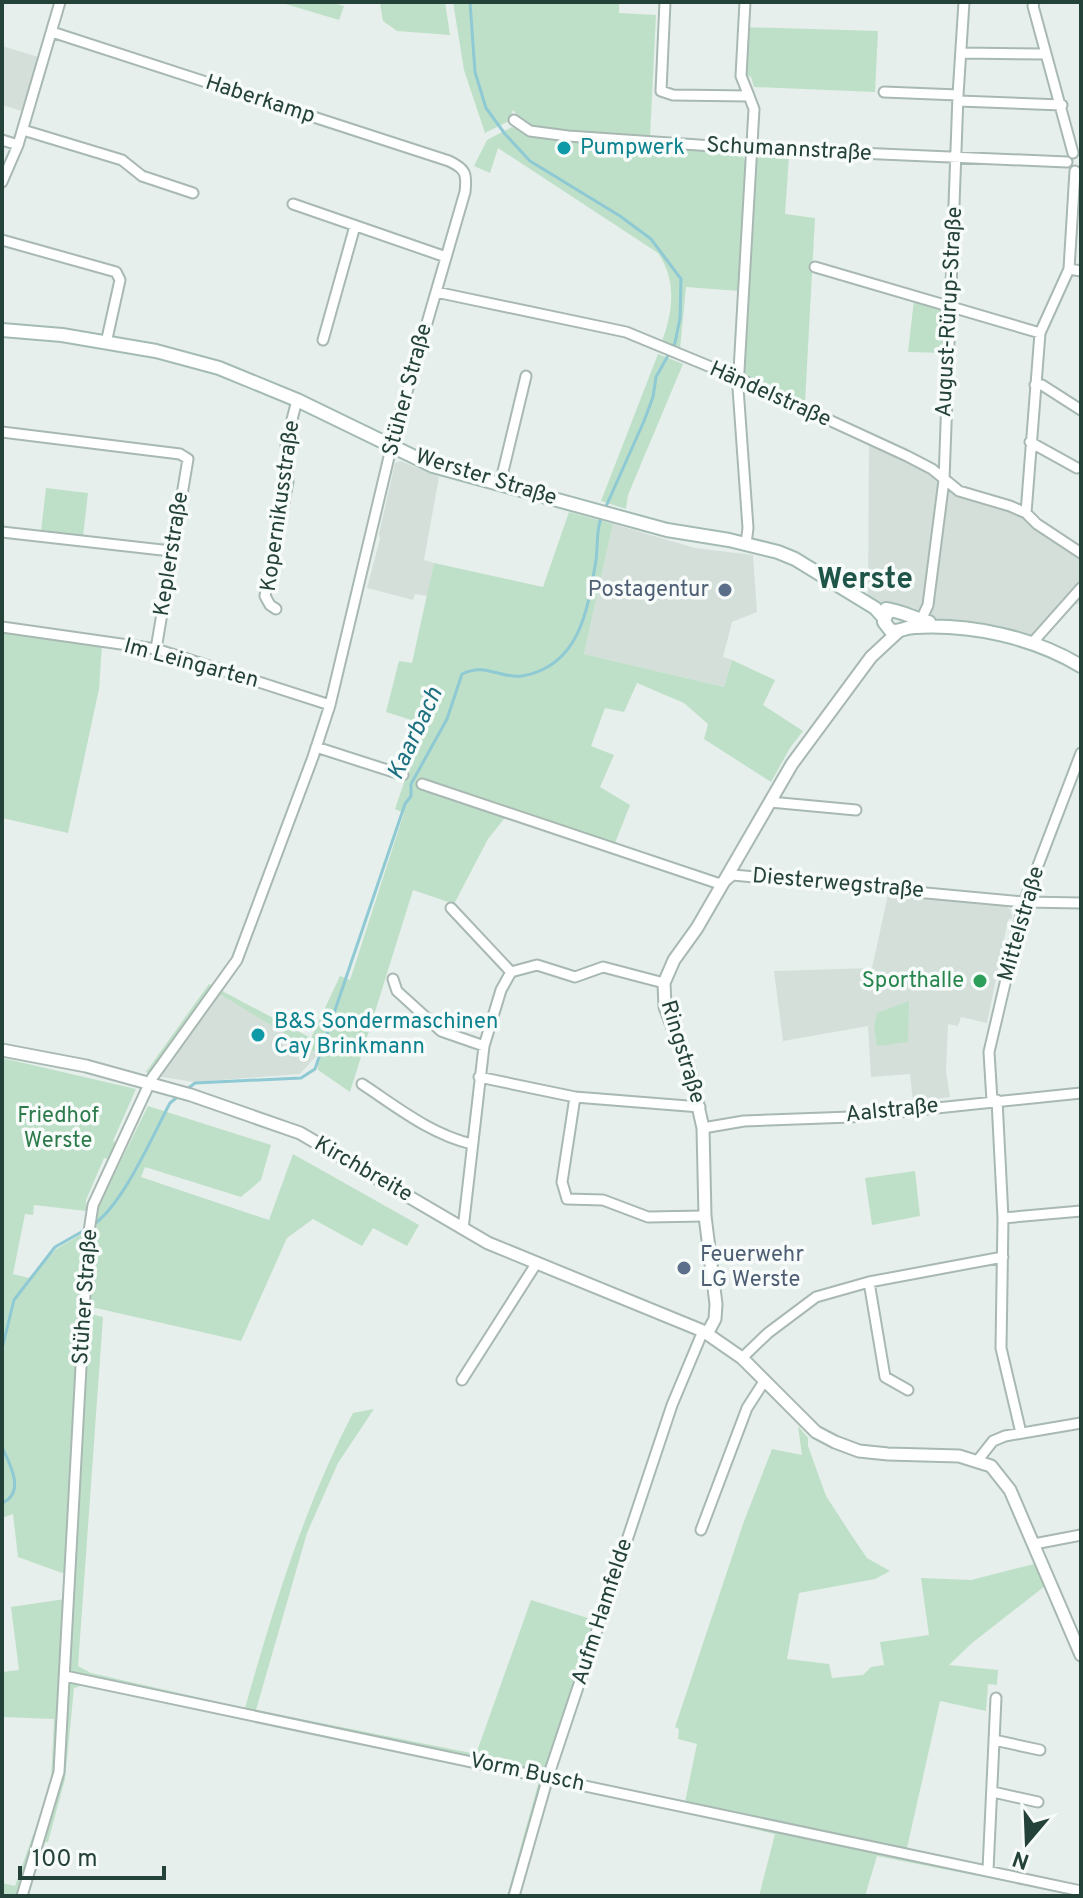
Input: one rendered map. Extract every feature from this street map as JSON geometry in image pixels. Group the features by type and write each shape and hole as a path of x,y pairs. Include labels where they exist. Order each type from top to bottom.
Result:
{"main road":[{"name":"Werster Straße","path":"2,330 62,335 166,354 219,368 297,400 433,466 679,533 746,544 788,555 875,608 887,617 888,629 961,630"},
{"name":"Werster Straße","path":"887,617 899,611 961,630 1033,642 1081,666"},
{"path":"900,630 906,623 905,615"}],"street":[{"path":"2,182 23,130 60,2"},
{"path":"665,2 661,91 673,95 749,96"},
{"path":"745,2 741,76 754,109 738,388 748,528 746,544"},
{"name":"August-Rürup-Straße","path":"921,620 928,605 944,480 964,2"},
{"path":"1026,513 1040,333 1069,269 1078,168 1034,2"},
{"name":"Haberkamp","path":"52,32 449,161 466,172"},
{"path":"962,53 1046,54"},
{"path":"884,92 1062,105"},
{"name":"Schumannstraße","path":"514,120 536,133 752,148 957,158 1074,157"},
{"path":"23,130 122,160 142,176 193,193"},
{"path":"2,140 18,145"},
{"name":"Stüher Straße","path":"22,1896 58,1779 88,1238 93,1205 149,1084 237,960 316,747 330,705 391,447 465,192 466,172"},
{"path":"293,204 446,257"},
{"path":"323,340 355,226"},
{"path":"2,240 116,272 120,280 106,343"},
{"path":"815,267 1040,333"},
{"path":"1069,269 1081,271"},
{"name":"Händelstraße","path":"436,292 626,332 740,379 907,456 932,469 959,491 1026,513 1037,524 1081,553"},
{"path":"500,484 526,376"},
{"path":"1035,385 1042,385 1081,410"},
{"name":"Kopernikusstraße","path":"276,609 265,596 288,482 286,443 297,400"},
{"name":"Keplerstraße","path":"2,432 180,454 188,459 156,649"},
{"path":"1030,442 1077,468"},
{"path":"2,532 171,551"},
{"path":"1033,642 1081,588"},
{"name":"Ringstraße","path":"871,657 887,617"},
{"name":"Im Leingarten","path":"2,627 156,649 330,705"},
{"name":"Ringstraße","path":"705,1333 715,1319 716,1304 705,1216 703,1128 691,1075 665,1007 664,983 674,960 792,764 871,657 900,630"},
{"path":"316,747 403,775"},
{"name":"Mittelstraße","path":"1021,1433 1001,1348 1003,1218 989,1052 1024,902 1081,753"},
{"name":"Diesterwegstraße","path":"422,784 717,883 723,883 733,875 1024,902 1081,903"},
{"path":"770,802 856,810"},
{"path":"451,908 511,972"},
{"path":"463,1229 484,1046 501,990 511,972 537,965 575,977 603,967 664,983"},
{"path":"393,979 397,991 441,1031 484,1046"},
{"name":"Kirchbreite","path":"2,1050 86,1066 191,1095 300,1133 463,1229 536,1264 681,1320 705,1333"},
{"path":"479,1077 575,1097 700,1107"},
{"path":"362,1084 448,1138 472,1144"},
{"name":"Aalstraße","path":"703,1128 744,1121 851,1117 1081,1093"},
{"path":"575,1097 562,1182 567,1199 603,1200 648,1217 705,1216"},
{"path":"1003,1218 1081,1211"},
{"path":"742,1358 768,1333 816,1297 869,1282 1003,1257"},
{"path":"462,1380 536,1264"},
{"path":"869,1282 885,1377 908,1390"},
{"path":"705,1333 742,1358 816,1432 847,1446 888,1454 959,1456 991,1466 1010,1490 1081,1655"},
{"name":"Aufm Hamfelde","path":"514,1896 548,1777 672,1405 705,1333"},
{"path":"701,1530 747,1408 765,1380"},
{"path":"978,1460 993,1441 1081,1423"},
{"path":"1034,1544 1081,1535"},
{"name":"Vorm Busch","path":"65,1676 1081,1891"},
{"path":"988,1870 996,1698"},
{"path":"994,1740 1040,1750"},
{"path":"993,1792 1038,1802"}],"shaded area":[{"path":"2,46 38,57 22,111 2,105"},
{"path":"869,442 929,473 948,489 1024,516 1081,553 1081,601 1077,605 1069,600 1033,640 961,628 868,603"},
{"path":"401,461 439,477 424,560 434,563 427,596 415,594 413,600 367,588 395,463"},
{"path":"613,524 695,548 753,555 757,612 732,622 723,657 732,660 724,687 584,654"},
{"path":"888,895 1005,904 1011,910 1012,918 1008,920 987,1023 961,1017 958,1026 948,1024 946,1071 950,1097 913,1102 910,1074 871,1077 868,1026 783,1041 774,971 872,968"},
{"path":"216,992 318,1054 300,1074 194,1082 156,1076"}],"green space":[{"path":"279,2 330,2 344,6 339,20"},
{"path":"445,2 450,35 397,31 383,21 380,3"},
{"path":"453,2 619,2 619,13 656,15 650,137 537,129 523,122 513,110 509,121 485,133 464,70"},
{"path":"742,27 878,31 875,92 754,87 751,77 746,75"},
{"path":"512,127 547,139 739,152 746,161 739,291 686,287 680,349 662,341 671,307 671,285 658,253 498,148 490,173 474,166 487,140"},
{"path":"761,154 789,156 785,214 815,218 805,403 744,375 754,162"},
{"path":"914,300 937,307 945,314 944,353 908,352"},
{"path":"658,354 683,364 628,495 626,509 601,501"},
{"path":"46,488 88,493 83,536 41,531"},
{"path":"569,512 613,524 584,654 724,687 732,660 775,680 763,705 803,731 771,782 704,739 708,724 684,703 637,683 624,712 605,708 591,746 614,755 600,787 630,805 615,843 435,782 432,791 507,815 488,839 454,904 413,890 350,1092 318,1070 318,1054 216,992 156,1076 146,1072 209,984 311,1038 340,976 350,980 404,813 395,809 424,724 386,712 399,661 412,663 434,563 543,587"},
{"path":"2,631 102,645 99,689 68,833 2,818"},
{"path":"909,1001 908,1042 877,1046 874,1027 877,1013"},
{"name":"Friedhof Werste","path":"2,1058 136,1089 113,1141 117,1143 109,1159 104,1158 86,1200 86,1211 34,1205 33,1215 25,1214 13,1274 29,1278 56,1249 85,1232 78,1311 103,1317 78,1666 91,1673 245,1708 279,1595 335,1448 353,1413 374,1409 338,1463 307,1533 256,1710 476,1754 531,1600 597,1621 547,1769 562,1777 685,1802 697,1744 678,1739 679,1729 675,1727 743,1524 772,1449 802,1455 798,1426 808,1438 826,1496 867,1558 890,1571 875,1579 799,1593 787,1659 829,1664 832,1678 863,1675 871,1667 884,1665 880,1642 929,1635 921,1578 971,1580 1034,1564 1045,1586 949,1665 998,1670 997,1685 988,1684 986,1711 940,1701 907,1848 1081,1886 1081,1896 877,1856 865,1896 759,1896 775,1834 556,1782 548,1787 519,1896 507,1896 539,1781 535,1778 81,1686 74,1688 65,1779 48,1842 45,1842 27,1896 2,1896 2,1883 15,1886 51,1784 54,1719 2,1717 2,1672 19,1670 11,1607 65,1599 66,1571 62,1573 18,1557 13,1514 2,1518"},
{"path":"148,1106 271,1145 261,1180 241,1197 145,1167 141,1177 269,1220 293,1154 419,1225 407,1246 373,1228 362,1246 313,1219 287,1238 241,1341 87,1306 99,1205"},
{"path":"915,1171 920,1216 872,1225 865,1178"}],"waterway":[{"name":"Kaarbach","path":"470,2 475,72 486,108 505,134 530,161 620,216 651,239 681,279 680,318 675,343 656,377 644,421 604,511"},
{"name":"Kaarbach","path":"186,1090 195,1083 301,1078 315,1069 405,804 411,796 411,784 447,719 462,674 486,670 522,676 542,670 557,661 569,648 578,633 589,597 601,518"},
{"name":"Kaarbach","path":"91,1226 114,1204 125,1188 170,1103 180,1095"},
{"name":"Kaarbach","path":"2,1349 14,1300 55,1247 85,1230"},
{"name":"Kaarbach","path":"2,1447 15,1485 9,1498 2,1503"}],"place":[{"name":"Pumpwerk","path":"564,148"},
{"name":"Postagentur","path":"725,590"},
{"name":"Sporthalle","path":"980,981"},
{"name":"B&S Sondermaschinen Cay Brinkmann","path":"258,1035"},
{"name":"Feuerwehr LG Werste","path":"684,1268"}],"district":[{"name":"Werste","path":"865,580"}]}
